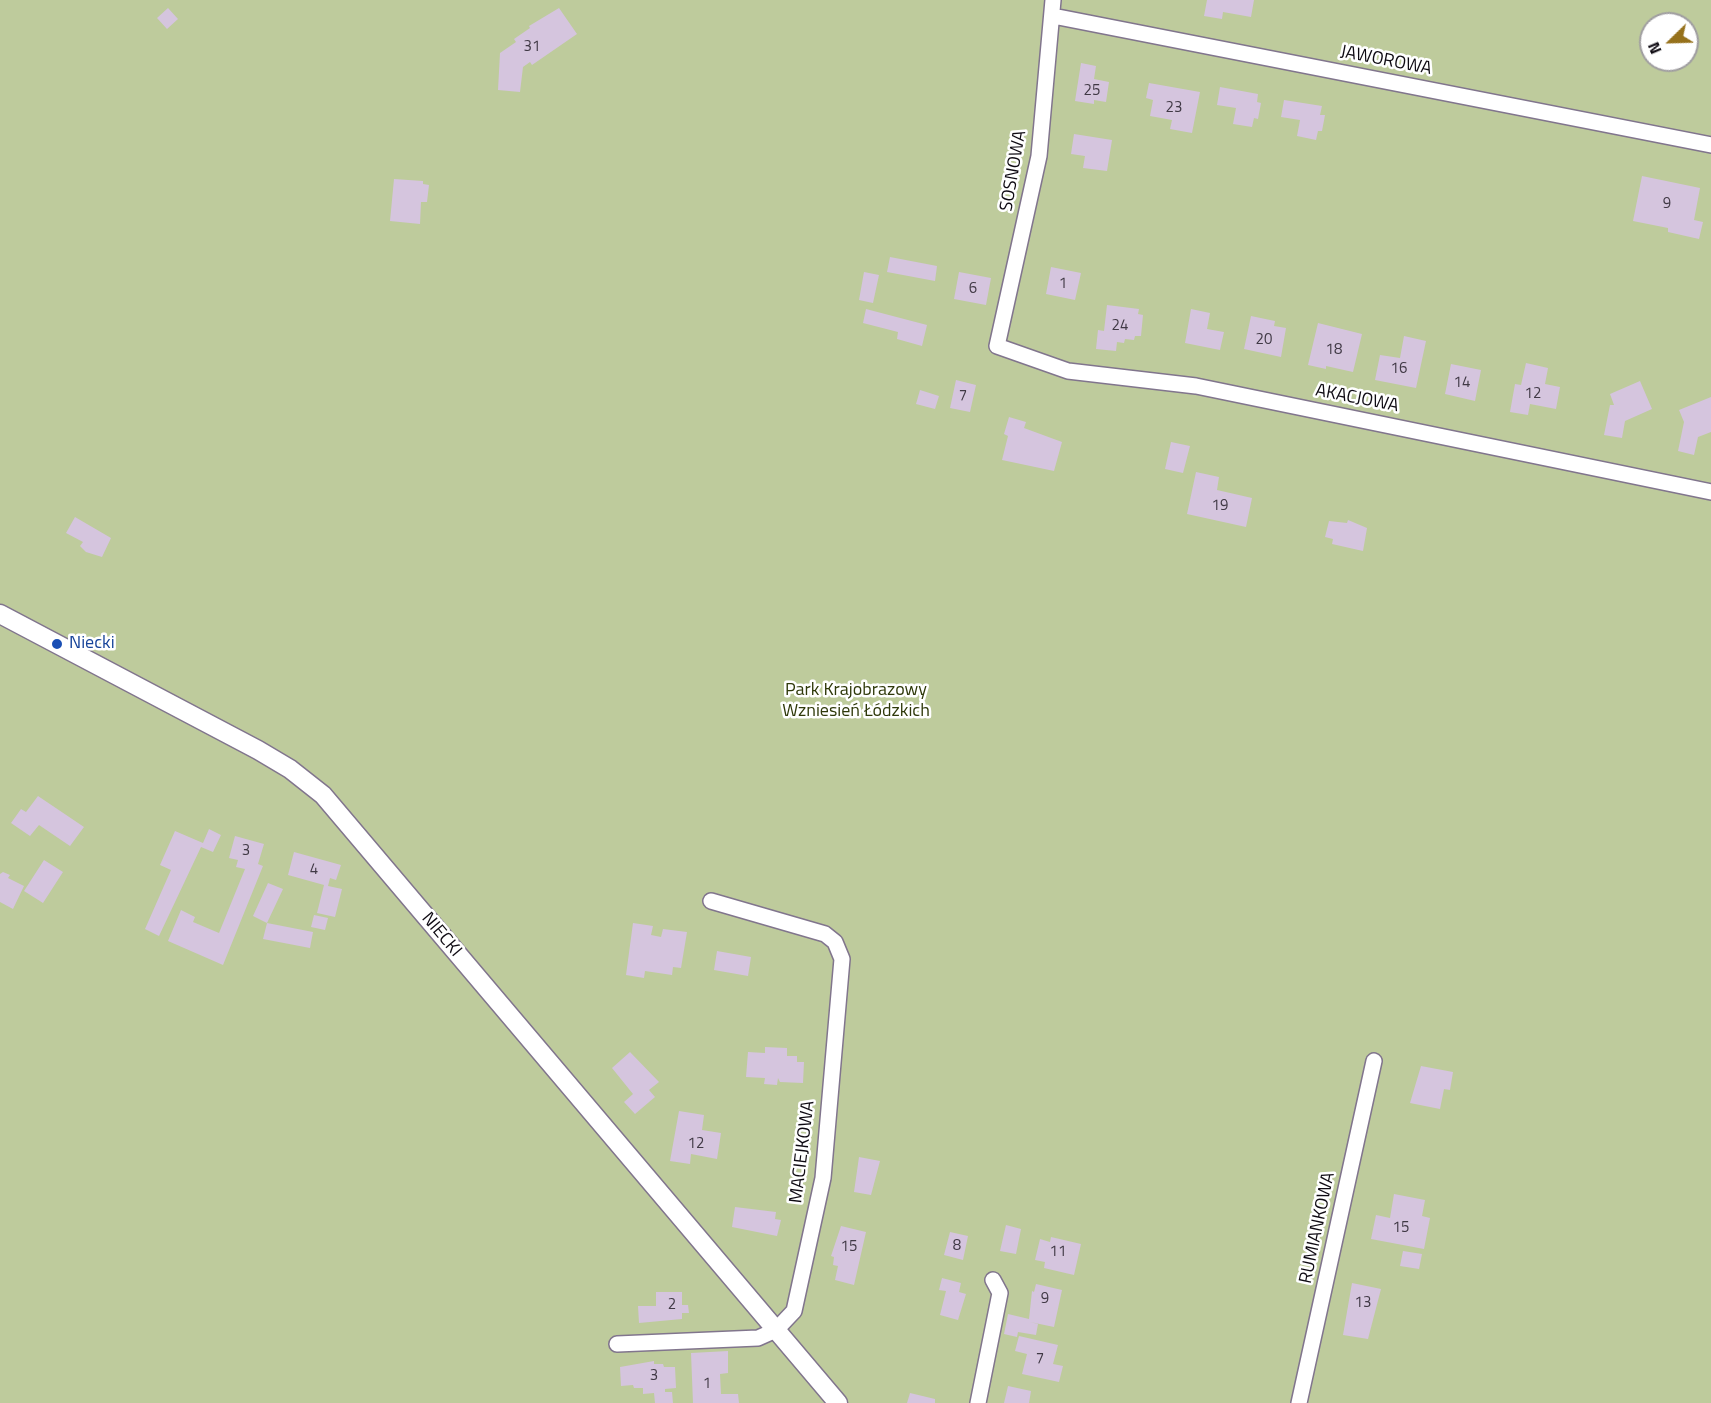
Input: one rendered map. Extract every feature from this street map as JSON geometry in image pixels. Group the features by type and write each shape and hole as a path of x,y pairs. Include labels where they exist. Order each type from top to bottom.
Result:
{"street":[{"name":"SOSNOWA","path":"997,346 1039,156 1053,0"},
{"name":"JAWOROWA","path":"1053,16 1711,145"},
{"name":"AKACJOWA","path":"997,346 1068,371 1196,386 1711,492"},
{"name":"NIECKI","path":"0,614 258,750 290,769 323,795 838,1403"},
{"name":"MACIEJKOWA","path":"711,901 825,934 835,942 842,959 823,1178 797,1303 788,1320 776,1330"},
{"name":"RUMIANKOWA","path":"1299,1403 1374,1061"},
{"path":"978,1403 1000,1293 993,1280"},
{"path":"617,1344 750,1340 776,1330"}],"green space":[{"name":"Park Krajobrazowy Wzniesień Łódzkich","path":"0,0 1711,0 1711,1403 0,1403"}],"building":[{"path":"1207,0 1254,0 1251,17 1223,12 1222,19 1204,16"},
{"path":"168,8 178,19 167,29 157,18"},
{"path":"559,8 577,34 532,65 530,62 523,67 520,92 498,90 500,53 516,42 514,39 530,28 529,26"},
{"path":"1081,63 1096,66 1094,79 1109,82 1106,102 1094,100 1094,104 1075,101"},
{"path":"1149,83 1200,92 1192,133 1170,129 1172,120 1150,116 1153,100 1146,98"},
{"path":"1220,87 1258,94 1257,102 1261,103 1258,119 1254,118 1252,127 1233,124 1236,108 1217,105"},
{"path":"1284,100 1322,106 1320,115 1325,115 1322,131 1318,131 1316,140 1297,136 1300,120 1281,117"},
{"path":"1074,134 1112,140 1107,171 1083,168 1085,156 1071,154"},
{"path":"1642,176 1700,188 1694,220 1703,222 1699,239 1668,232 1668,228 1633,221"},
{"path":"394,179 423,181 423,184 429,185 427,202 421,202 420,224 390,221"},
{"path":"890,257 937,266 935,281 887,272"},
{"path":"1051,267 1081,273 1075,300 1046,294"},
{"path":"864,272 879,275 873,303 859,300"},
{"path":"959,272 991,278 986,305 954,299"},
{"path":"1107,305 1139,309 1138,314 1143,315 1141,336 1135,336 1134,340 1125,339 1124,343 1117,342 1116,351 1096,349 1098,330 1104,331"},
{"path":"866,309 927,325 922,346 897,339 898,332 863,323"},
{"path":"1191,309 1210,313 1207,329 1224,332 1220,350 1185,343"},
{"path":"1251,316 1275,321 1274,326 1286,328 1281,357 1244,349"},
{"path":"1318,323 1362,334 1353,372 1308,365"},
{"path":"1404,336 1426,341 1416,388 1375,380 1380,355 1400,358"},
{"path":"1526,363 1548,368 1545,384 1560,387 1556,409 1530,404 1528,415 1510,412 1515,384 1521,385"},
{"path":"1451,364 1481,370 1475,401 1445,394"},
{"path":"956,380 976,385 970,412 950,408"},
{"path":"1640,381 1652,409 1625,421 1622,438 1604,435 1610,405 1614,405 1610,394"},
{"path":"920,390 939,396 935,409 916,404"},
{"path":"1711,397 1711,432 1698,437 1694,455 1678,451 1684,422 1679,410"},
{"path":"1009,417 1026,422 1024,428 1062,442 1054,471 1002,460 1008,436 1004,434"},
{"path":"1171,442 1190,446 1183,473 1165,469"},
{"path":"1196,472 1219,477 1217,490 1252,498 1246,527 1187,514"},
{"path":"75,517 111,538 102,557 86,552 80,546 83,542 66,533"},
{"path":"1348,520 1367,528 1363,551 1332,544 1333,539 1325,537 1329,521 1347,523"},
{"path":"38,796 84,827 70,846 39,825 30,836 11,823 21,809 26,812"},
{"path":"209,829 221,835 213,852 201,847 159,936 145,929 171,870 160,865 175,831 203,843"},
{"path":"235,836 264,844 258,864 263,866 223,965 168,941 181,910 195,917 193,922 219,933 245,869 236,867 238,860 229,858"},
{"path":"294,852 341,865 336,880 330,878 328,886 342,889 335,917 317,913 324,885 288,875"},
{"path":"44,860 63,872 43,903 24,891"},
{"path":"3,872 10,875 8,878 24,886 13,909 0,902 0,874"},
{"path":"268,883 283,889 267,923 253,916"},
{"path":"314,915 328,918 325,930 311,927"},
{"path":"267,923 313,932 310,948 263,939"},
{"path":"633,923 653,926 651,935 661,937 663,929 687,932 681,968 673,967 672,975 645,971 644,978 626,975"},
{"path":"717,951 751,957 748,976 714,970"},
{"path":"765,1047 787,1048 787,1056 797,1056 797,1062 804,1062 803,1083 780,1082 778,1078 777,1085 764,1084 765,1078 746,1077 748,1052 765,1053"},
{"path":"630,1052 659,1082 649,1090 655,1097 635,1114 624,1102 633,1094 612,1068"},
{"path":"1421,1066 1453,1072 1450,1090 1444,1089 1440,1109 1410,1103"},
{"path":"679,1111 704,1115 702,1130 721,1133 717,1159 691,1154 690,1164 670,1161"},
{"path":"859,1157 880,1161 871,1195 854,1192"},
{"path":"1394,1194 1425,1200 1422,1216 1430,1218 1424,1249 1371,1239 1376,1215 1390,1218"},
{"path":"735,1207 776,1212 775,1219 781,1220 777,1236 732,1227"},
{"path":"1006,1225 1021,1229 1016,1254 1000,1251"},
{"path":"841,1226 866,1232 854,1285 835,1280 838,1266 833,1265 834,1257 831,1256"},
{"path":"950,1232 968,1236 963,1260 944,1255"},
{"path":"1051,1237 1081,1244 1074,1275 1044,1268 1045,1262 1035,1260 1040,1239 1050,1242"},
{"path":"1403,1251 1422,1254 1419,1269 1400,1266"},
{"path":"942,1278 961,1283 959,1292 966,1294 958,1320 940,1315 946,1291 939,1290"},
{"path":"1352,1283 1381,1289 1368,1339 1343,1335"},
{"path":"1036,1284 1062,1290 1054,1327 1030,1322 1038,1324 1036,1335 1018,1332 1017,1337 1004,1334 1008,1314 1029,1319 1032,1291 1034,1292"},
{"path":"656,1292 682,1292 682,1305 688,1305 689,1313 682,1313 682,1319 639,1323 638,1306 656,1306"},
{"path":"1019,1336 1058,1345 1053,1364 1063,1366 1059,1382 1022,1374 1027,1354 1015,1351"},
{"path":"728,1351 728,1373 720,1374 721,1394 738,1394 739,1403 693,1403 691,1353"},
{"path":"654,1361 654,1364 663,1364 664,1367 675,1367 676,1388 665,1389 665,1392 672,1392 673,1403 655,1403 654,1393 643,1394 643,1388 634,1388 633,1385 621,1386 620,1367"},
{"path":"1008,1386 1031,1391 1029,1403 1004,1403"},
{"path":"910,1393 935,1399 935,1403 907,1403"}],"place":[{"name":"Niecki","path":"57,644"}]}
